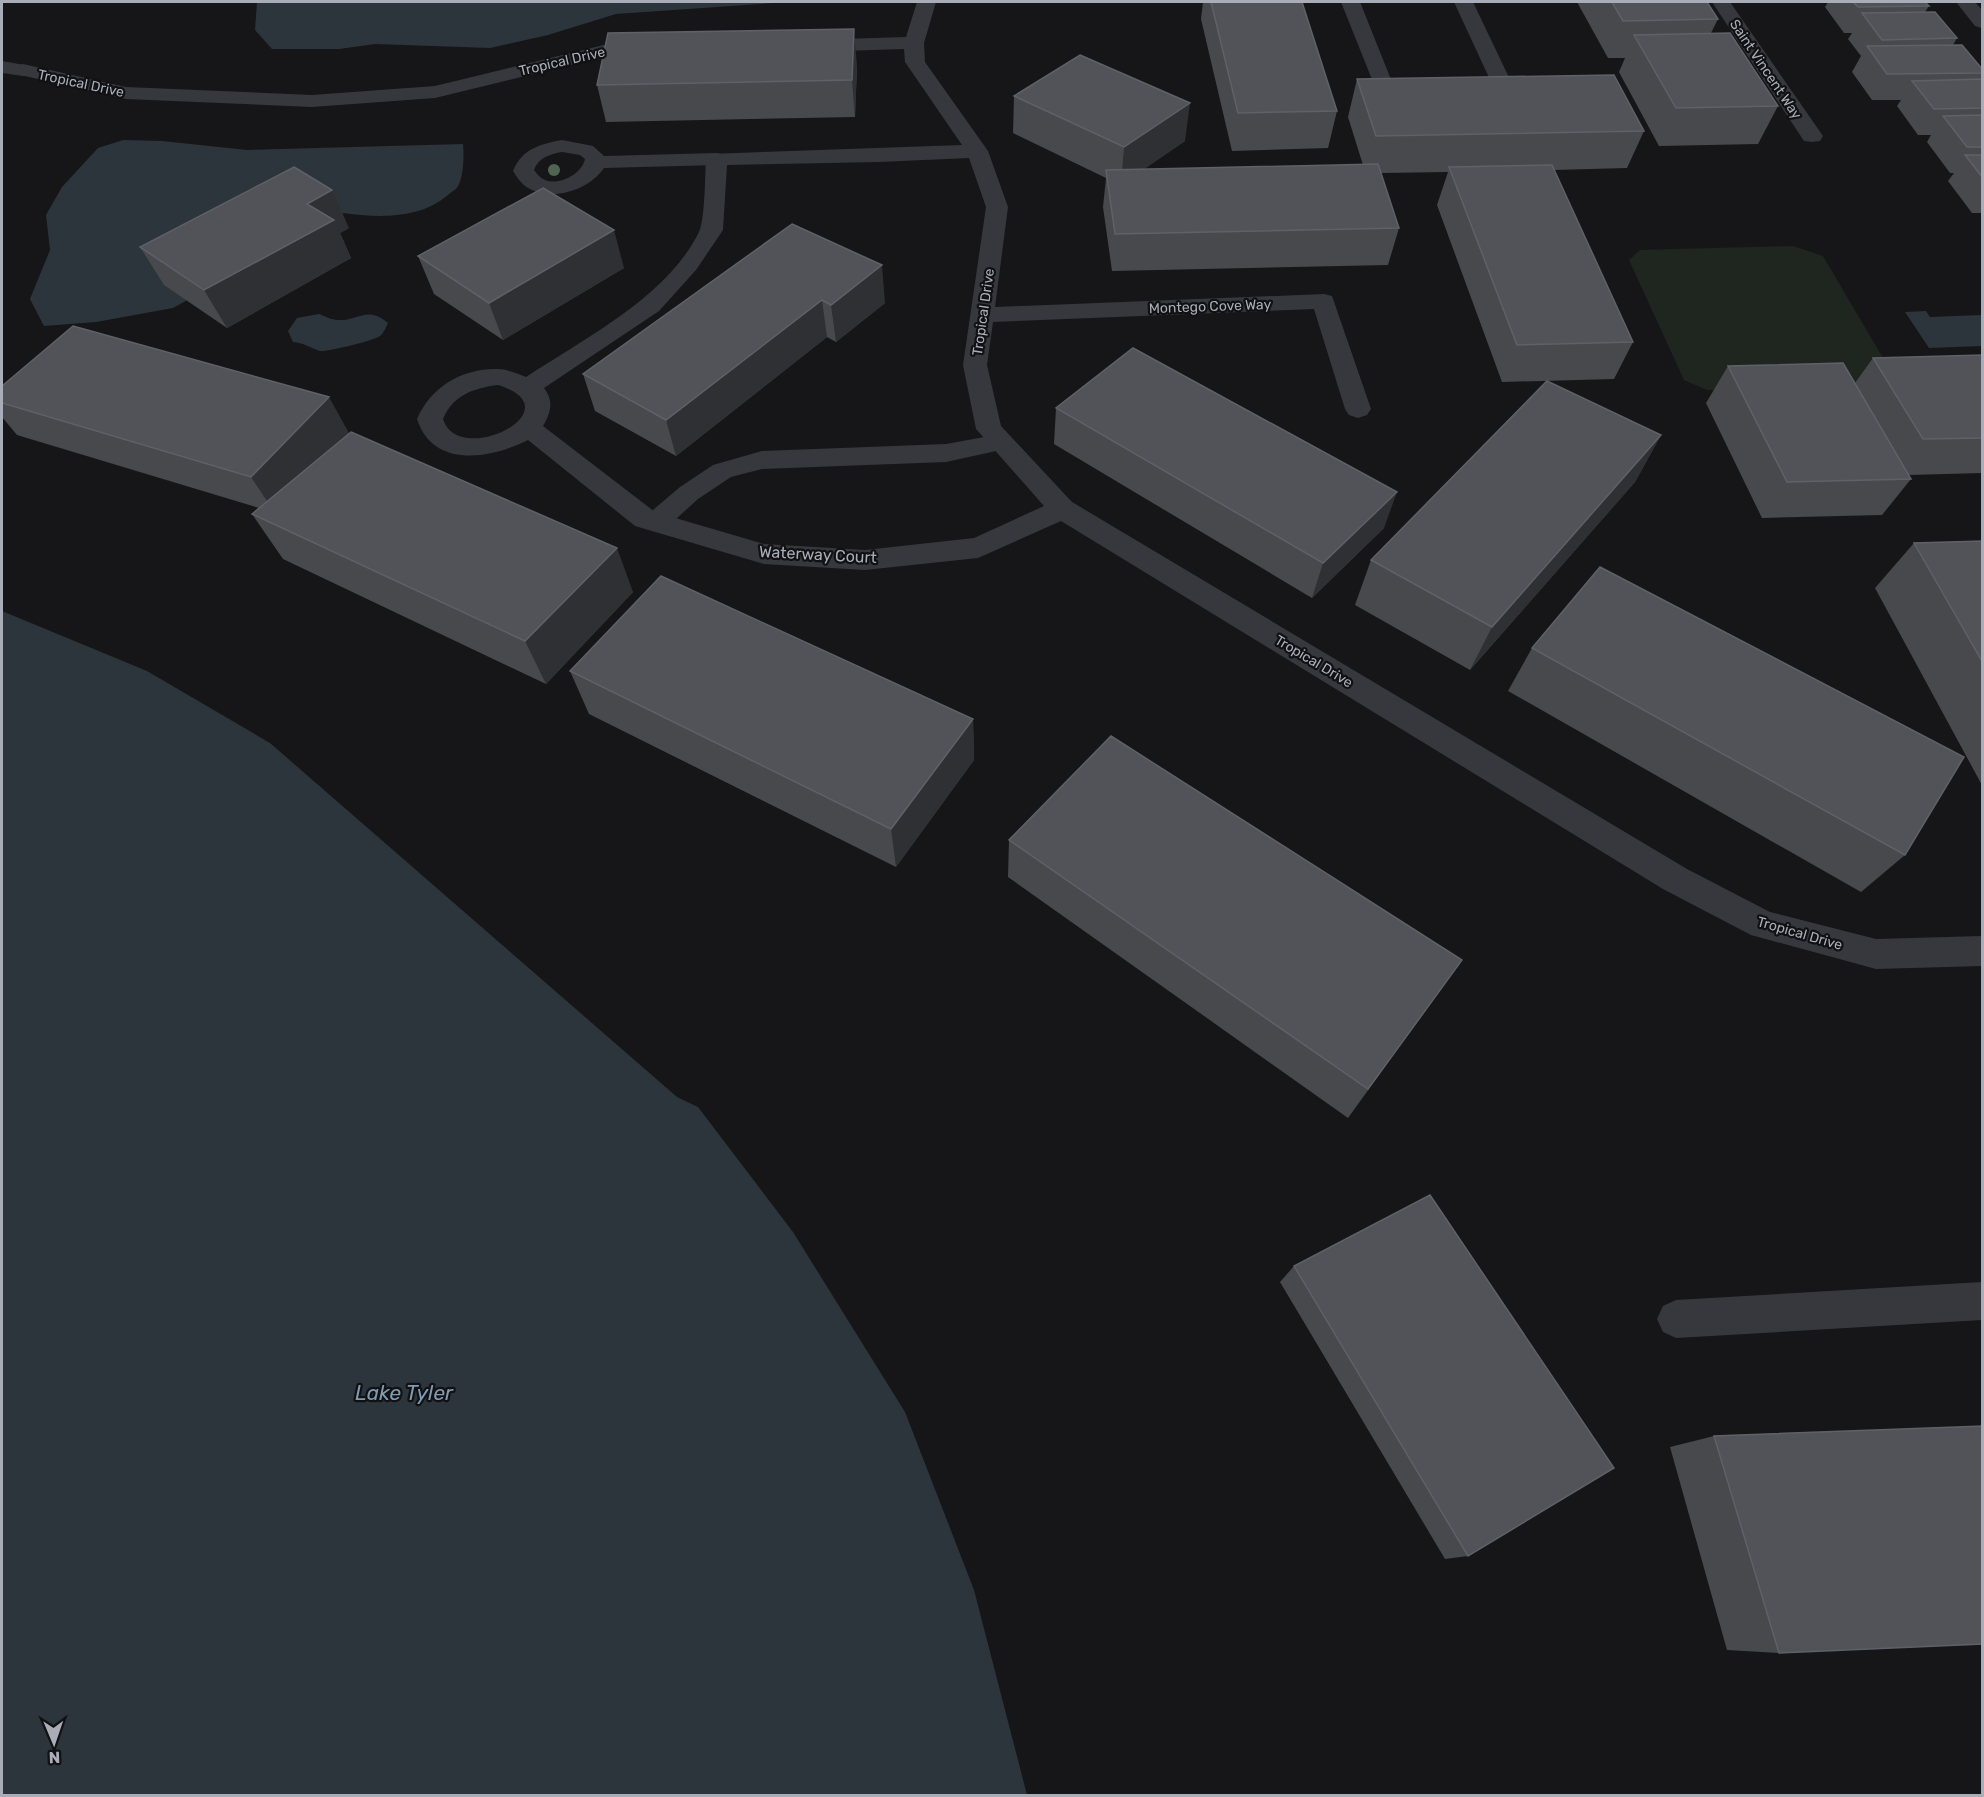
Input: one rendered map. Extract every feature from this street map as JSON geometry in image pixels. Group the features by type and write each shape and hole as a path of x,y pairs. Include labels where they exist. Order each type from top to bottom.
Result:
{"street":[{"path":"781,44 804,46 914,43 926,2"},
{"path":"1350,2 1386,93 1434,92"},
{"path":"1458,91 1505,90 1463,2"},
{"name":"Saint Vincent Way","path":"1721,2 1812,136"},
{"path":"1965,2 1983,22"},
{"name":"Tropical Drive","path":"914,43 915,62 977,152 997,207 975,365 989,429 1062,509 1676,879 1763,925 1876,954 1983,951"},
{"name":"Tropical Drive","path":"8,69 126,93 312,101 435,92 608,50 666,44"},
{"path":"529,386 651,306 688,265 712,230 717,159 977,152"},
{"name":"Montego Cove Way","path":"983,315 1324,301 1358,409"},
{"path":"499,377 516,380 529,386 539,404 537,415 529,428 506,442 487,447 468,448 451,444 438,437 433,430 430,419 434,406 444,395 458,386 480,378 499,377"},
{"name":"Waterway Court","path":"529,428 645,519 764,554 865,560 978,548 1062,509"}],"lane":[{"path":"596,162 717,159"},
{"path":"656,522 690,493 722,471 762,460 946,453 1001,442"},
{"path":"1676,1319 1983,1301"}],"shaded area":[{"path":"1793,246 1823,256 1893,375 1880,386 1707,390 1684,380 1629,260 1640,250"}],"water":[{"path":"257,2 789,2 616,14 548,35 490,48 375,44 339,49 272,49 255,30"},
{"path":"123,140 162,141 247,150 463,144 463,165 457,187 437,203 425,209 385,216 344,213 173,308 96,322 44,326 30,299 50,250 46,215 62,187 98,148"},
{"path":"1926,311 1930,317 1982,315 1982,346 1929,348 1905,312"},
{"path":"319,314 331,319 345,320 368,314 388,323 383,333 377,338 332,350 320,351 293,342 288,331 297,318"},
{"name":"Lake Tyler","path":"2,611 147,671 270,743 677,1097 698,1107 793,1232 905,1412 974,1590 1027,1795 2,1795"}],"building":[{"path":"1211,2 1302,2 1337,111 1238,113"},
{"path":"1612,2 1707,2 1718,19 1623,21"},
{"path":"1853,2 1925,2 1929,6 1858,7"},
{"path":"1935,12 1957,38 1882,40 1862,13"},
{"path":"854,29 852,80 597,85 608,33"},
{"path":"1730,33 1778,106 1676,108 1634,35"},
{"path":"1962,45 1983,70 1983,73 1887,74 1867,46"},
{"path":"1080,55 1190,103 1124,147 1014,96"},
{"path":"1614,75 1644,131 1376,136 1357,79"},
{"path":"1983,79 1983,108 1934,109 1912,81"},
{"path":"1983,115 1983,147 1967,147 1943,116"},
{"path":"1965,155 1983,155 1983,178"},
{"path":"1378,164 1399,228 1115,234 1106,170"},
{"path":"1552,165 1633,342 1517,345 1449,167"},
{"path":"294,167 332,190 307,204 334,220 204,290 140,247"},
{"path":"543,188 614,230 489,303 418,256"},
{"path":"792,224 882,265 831,305 822,300 666,420 583,374"},
{"path":"73,326 329,397 251,477 2,403 2,386"},
{"path":"1133,348 1397,492 1323,563 1056,408"},
{"path":"1983,355 1983,438 1923,439 1873,358"},
{"path":"1843,363 1911,479 1787,482 1728,366"},
{"path":"1547,381 1661,435 1492,627 1371,560"},
{"path":"351,432 617,548 525,641 252,514"},
{"path":"1983,541 1983,663 1914,543"},
{"path":"1600,567 1964,757 1905,855 1532,648"},
{"path":"661,576 973,719 891,829 570,671"},
{"path":"1111,736 1462,960 1368,1089 1009,840"},
{"path":"1430,1195 1614,1468 1468,1556 1294,1266"},
{"path":"1983,1426 1983,1644 1779,1653 1714,1436"}]}
